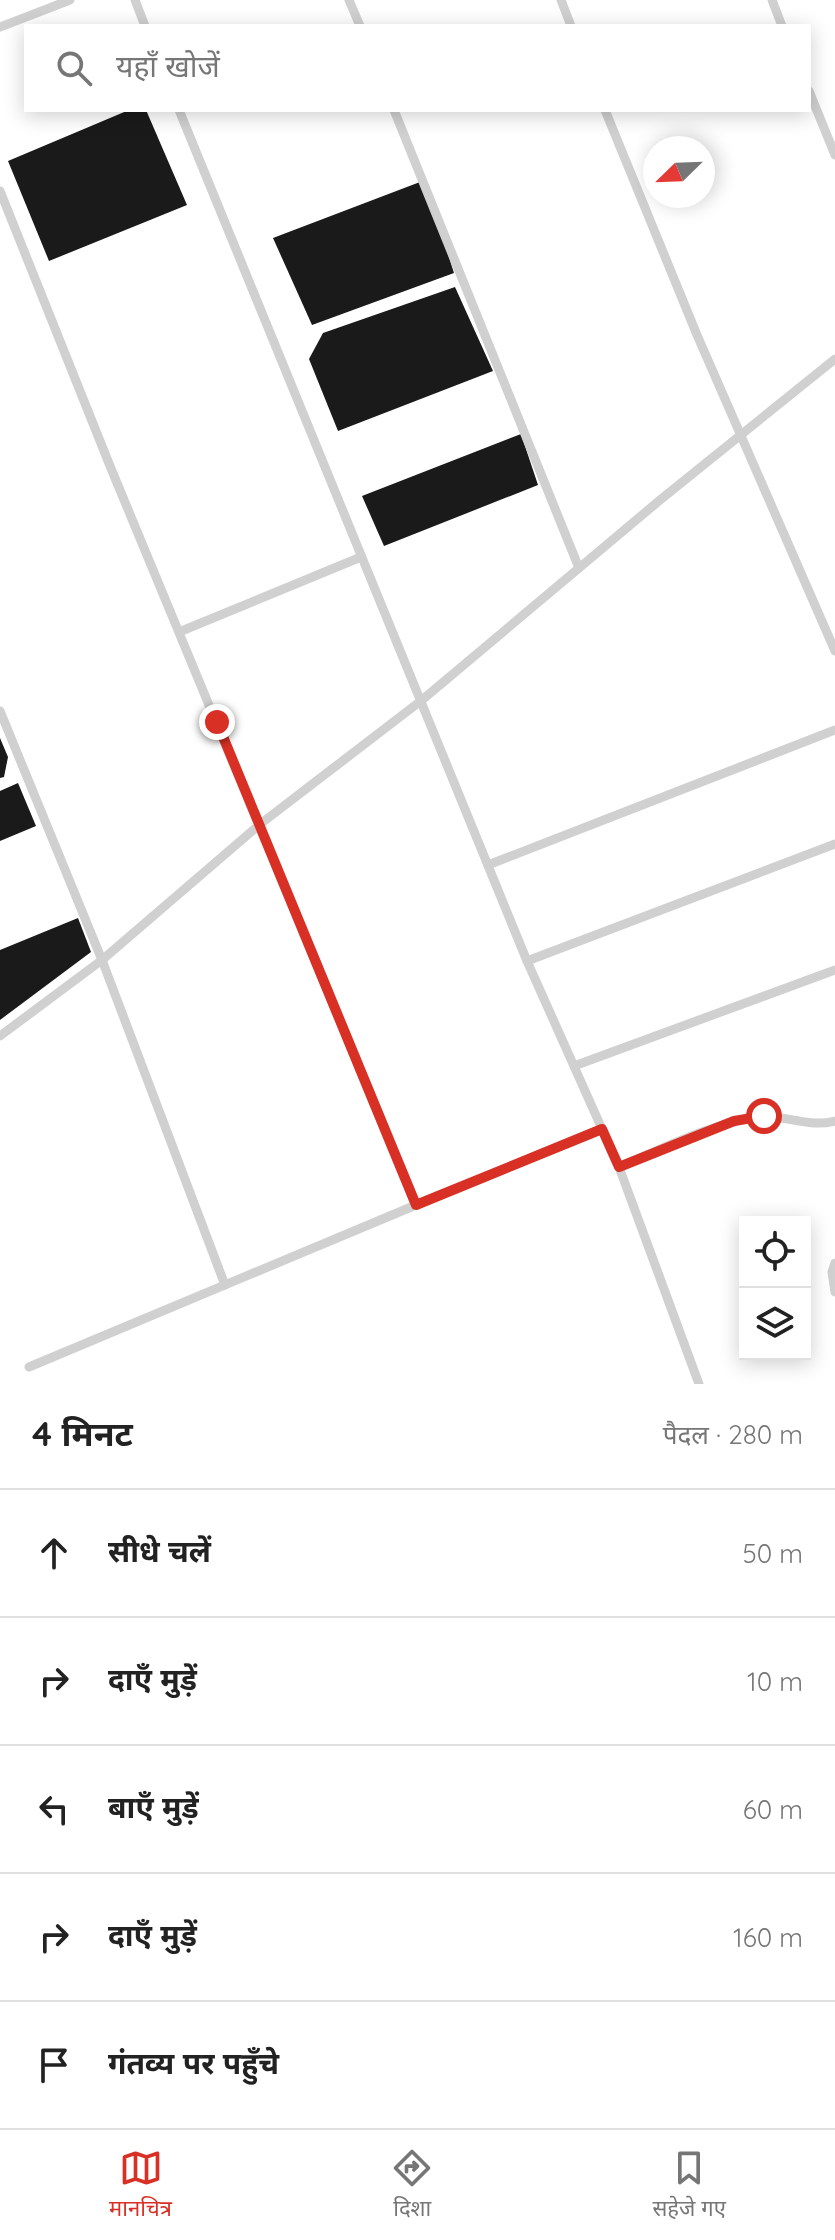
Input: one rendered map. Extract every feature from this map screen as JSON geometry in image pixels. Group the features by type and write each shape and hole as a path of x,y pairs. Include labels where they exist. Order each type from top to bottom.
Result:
{"lane":[{"path":"0,27 70,0"},
{"path":"135,0 144,24"},
{"path":"349,0 359,24"},
{"path":"561,0 570,24"},
{"path":"772,0 781,24"},
{"path":"811,96 835,155"},
{"path":"180,112 527,961 619,1167 699,1384"},
{"path":"395,112 579,568"},
{"path":"606,112 740,435 835,651"},
{"path":"0,191 416,1205"},
{"path":"0,1036 102,960 259,825 422,700 835,359"},
{"path":"179,632 361,557"},
{"path":"0,711 102,960 225,1285"},
{"path":"488,865 835,730"},
{"path":"527,961 835,844"},
{"path":"574,1066 835,970"},
{"path":"619,1167 734,1121 764,1116 814,1124 835,1121"},
{"path":"29,1367 602,1129"},
{"path":"835,1263 832,1272 835,1292"}],"building":[{"path":"124,112 147,112 187,205 49,261 8,161"},
{"path":"420,182 454,273 312,325 273,238"},
{"path":"455,287 493,371 338,431 309,359 323,333"},
{"path":"521,434 538,485 384,546 362,496"},
{"path":"0,738 8,757 4,777 0,778"},
{"path":"18,783 36,826 0,841 0,791"},
{"path":"78,918 91,952 0,1020 0,950"}],"route":[{"path":"217,722 416,1205 602,1129 619,1167 734,1121 764,1116"}]}
